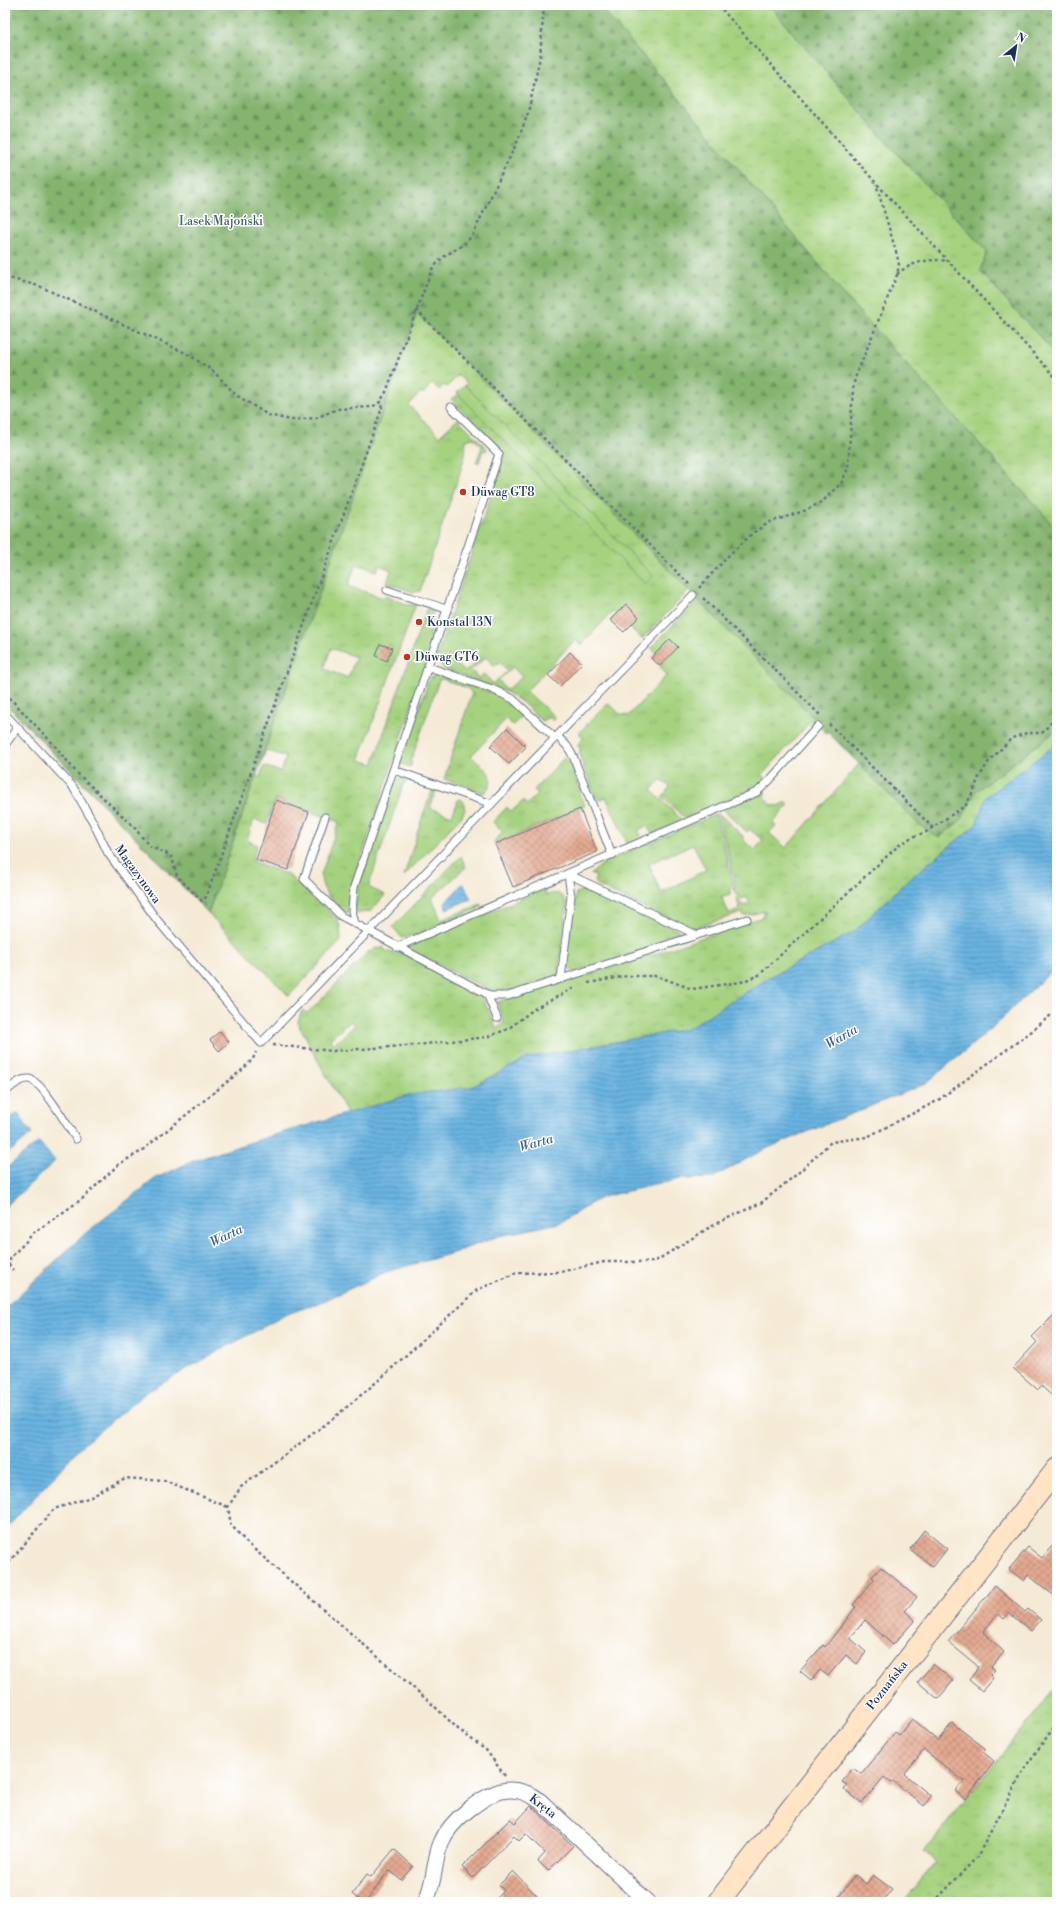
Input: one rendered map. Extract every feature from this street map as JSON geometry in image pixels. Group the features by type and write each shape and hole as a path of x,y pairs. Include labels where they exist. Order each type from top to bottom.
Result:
{"street":[{"name":"Poznańska","path":"718,1902 1057,1469"},
{"name":"Kręta","path":"425,1902 433,1883 438,1854 445,1834 462,1815 484,1797 493,1792 511,1790 532,1795 540,1801 648,1902"}],"lane":[{"path":"355,924 352,911 354,887 429,667 499,454 451,407"},
{"path":"387,590 448,610"},
{"path":"261,1043 695,593"},
{"path":"429,667 492,689 513,699 567,746 573,756 612,855"},
{"name":"Magazynowa","path":"5,714 73,787 93,822 108,853 157,920 261,1043"},
{"path":"397,947 757,792 769,782 818,726"},
{"path":"5,745 17,728"},
{"path":"394,770 492,804"},
{"path":"325,817 304,879 341,916 490,996 508,996 747,919"},
{"path":"568,874 697,935"},
{"path":"561,979 570,896 568,874"},
{"path":"490,996 497,1018"},
{"path":"5,1092 21,1081 29,1079 37,1083 56,1108 76,1140"}],"path":[{"path":"5,277 39,286 186,353 213,371 236,395 268,414 291,420 316,418 337,409 372,407 380,402 386,392 432,269 443,257 463,245 472,236 518,140 528,113 540,57 544,5"},
{"path":"718,5 876,183 1057,379"},
{"path":"709,578 741,542 754,532 770,522 807,510 824,500 842,482 848,468 851,410 855,378 897,275 897,255 876,183"},
{"path":"897,275 914,264 936,259 948,261"},
{"path":"416,310 695,593"},
{"path":"5,693 56,747 76,772 134,827 149,846 168,854 172,858 177,876 202,900 206,897 382,408 380,402"},
{"path":"702,597 933,828"},
{"path":"511,1790 503,1771 486,1750 458,1729 426,1699 246,1543 231,1525 228,1507 241,1487 330,1421 379,1380 477,1290 516,1273 560,1272 604,1262 654,1262 715,1224 761,1203 797,1174 831,1142 867,1137 937,1101 1032,1031 1057,1010"},
{"path":"5,1272 7,1262 32,1234 82,1199 119,1164 140,1152 242,1070 253,1059 261,1043"},
{"path":"5,1259 13,1270"},
{"path":"5,1567 54,1509 91,1497 125,1478 164,1481 228,1507"},
{"path":"934,1902 977,1858 1026,1766 1057,1723"}],"green space":[{"name":"Lasek Majoński","path":"5,5 598,5 645,58 851,303 1057,529 1057,730 975,792 962,819 939,838 917,823 417,313 208,913 5,703"},
{"path":"598,5 769,5 882,137 987,252 980,271 1057,356 1057,529 851,303 645,58"},
{"path":"769,5 1045,5 1057,10 1057,356 980,271 987,252 882,137"},
{"path":"417,312 689,590 642,639 613,611 581,645 575,640 526,691 556,718 553,721 549,717 542,721 522,702 508,693 444,669 436,659 505,454 451,399 459,395 467,383 458,375 447,387 444,385 439,390 432,383 423,394 421,392 409,405 440,436 458,419 487,448 486,451 483,450 479,462 476,463 482,446 473,438 466,440 465,455 460,472 420,591 413,592 387,583 391,570 379,565 377,571 356,564 348,586 409,605 416,604 359,760 373,764 427,608 433,611 429,632 432,633 429,644 430,651 350,892 348,913 333,902 329,897 323,887 321,875 339,822 276,799 266,824 254,819 247,840 257,845 252,861 287,874 336,917 340,926 341,941 289,996 208,913","holes":["331,648 356,657 348,678 324,669","471,650 480,659 465,672 456,663","486,657 494,666 500,662 508,671 493,684 484,674 479,679 471,670","513,667 522,677 507,690 498,680","266,750 286,757 281,772 264,766 260,777 256,776"]},
{"path":"465,385 653,576 645,584 457,393"},
{"path":"698,600 827,731 826,733 812,720 762,775 766,779 758,786 686,819 662,797 670,787 661,779 651,790 683,821 652,834 647,826 638,830 642,838 628,845 606,797 599,800 594,796 581,759 580,748 577,745 584,738 579,733 608,703 620,714 628,716 667,675 660,666 678,647 670,639 656,653 651,648"},
{"path":"438,674 498,695 510,702 524,714 513,725 506,719 471,756 484,768 490,777 491,782 484,793 444,779 472,693 467,688 442,679 439,680 411,761 411,767 400,764 430,677 432,678 434,675"},
{"path":"1057,730 1057,744 986,797 976,825 908,880 854,932 772,976 687,1029 528,1058 472,1087 409,1095 348,1114 300,1028 298,1022 302,1010 307,1013 369,951 371,952 376,948 380,949 383,947 387,952 389,950 394,955 398,951 481,994 496,1028 504,1023 497,1002 658,953 762,917 766,911 744,916 742,913 690,929 598,886 594,882 596,877 591,874 605,862 716,814 733,882 730,894 721,897 729,913 740,909 736,897 742,906 750,903 746,897 741,899 735,893 735,881 718,813 743,836 743,840 755,850 763,840 749,829 747,832 724,810 765,790 765,798 770,804 778,806 786,802 789,804 773,823 776,826 769,833 786,848 859,764 917,823 962,819 975,792","holes":["693,844 706,870 661,893 649,864","351,1021 355,1025 334,1044 330,1039"]},
{"path":"564,758 570,763 585,806 495,844 494,842 503,831 493,822 507,807 511,812 523,801 527,805 538,793 534,790"},
{"path":"395,777 407,781 403,785 369,885 370,888 385,895 371,911 355,914 358,886"},
{"path":"433,789 436,791 430,808 452,816 458,800 461,799 464,802 465,809 462,816 404,876 423,815"},
{"path":"461,856 466,867 432,898 441,920 481,904 482,907 414,936 402,938 393,927"},
{"path":"587,888 690,936 575,972 568,967 566,959 576,893"},
{"path":"544,889 546,895 560,894 564,898 567,905 558,974 555,978 511,992 510,990 491,991 405,948"},
{"path":"1057,1685 1057,1902 903,1902 936,1862 924,1852"}],"water":[{"name":"Warta","path":"1057,744 1057,966 992,1028 925,1084 763,1150 712,1178 680,1179 602,1197 559,1223 499,1236 453,1253 386,1272 319,1303 287,1314 202,1360 144,1394 81,1446 5,1530 5,1308 87,1232 156,1178 193,1161 409,1095 472,1087 528,1058 687,1029 772,976 854,932 908,880 976,825 986,797"},
{"path":"463,883 471,899 446,909 445,903"},
{"path":"18,1113 32,1134 5,1156 5,1121"},
{"path":"39,1142 55,1161 5,1207 5,1169"}],"building":[{"path":"626,604 639,617 624,632 610,620"},
{"path":"670,639 678,647 660,666 651,658"},
{"path":"380,644 392,648 387,661 376,656"},
{"path":"570,652 582,663 560,686 548,675"},
{"path":"507,728 526,747 509,764 490,746"},
{"path":"276,800 309,812 288,870 256,860"},
{"path":"580,809 597,852 513,887 495,844"},
{"path":"220,1031 229,1042 219,1051 210,1040"},
{"path":"1057,1312 1057,1400 1041,1386 1038,1390 1013,1368 1037,1342 1032,1337"},
{"path":"924,1530 947,1549 933,1567 910,1549"},
{"path":"1057,1540 1057,1598 1028,1575 1024,1581 1009,1569 1028,1547 1042,1558"},
{"path":"881,1567 917,1597 905,1611 915,1620 893,1645 865,1620 850,1638 866,1652 857,1664 846,1655 828,1676 820,1670 811,1680 800,1671 823,1645 825,1647 856,1607 853,1605 874,1579 872,1577"},
{"path":"995,1586 1025,1612 1028,1609 1041,1620 1031,1631 1009,1613 1004,1619 998,1614 983,1632 1004,1652 991,1667 995,1670 990,1675 993,1678 982,1691 969,1680 979,1667 948,1642"},
{"path":"933,1664 953,1681 938,1699 918,1682"},
{"path":"912,1719 938,1741 952,1723 986,1749 983,1752 994,1761 966,1799 955,1791 964,1781 924,1750 904,1774 931,1796 924,1806 893,1781 891,1783 884,1777 862,1803 844,1789 847,1785 842,1782 853,1768 861,1774 895,1732 899,1735"},
{"path":"531,1806 573,1846 548,1871 538,1861 545,1853 526,1834 519,1841 514,1836 473,1878 462,1867 510,1819 515,1823"},
{"path":"394,1849 413,1866 401,1880 389,1870 366,1902 362,1902 352,1894 367,1874 371,1877"},
{"path":"513,1871 543,1902 493,1902 504,1891 499,1885"},
{"path":"855,1875 866,1884 873,1875 892,1889 882,1902 835,1902"}],"place":[{"name":"Düwag GT8","path":"463,492"},
{"name":"Konstal 13N","path":"419,622"},
{"name":"Düwag GT6","path":"407,657"}]}
